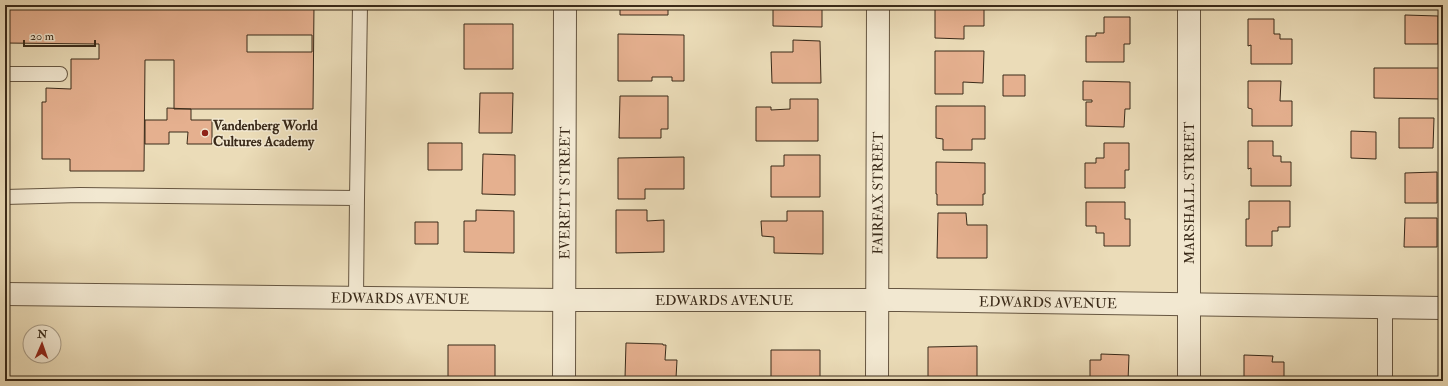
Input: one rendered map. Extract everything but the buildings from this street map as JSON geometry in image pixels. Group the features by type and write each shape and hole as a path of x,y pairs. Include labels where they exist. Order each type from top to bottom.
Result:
{"street":[{"name":"EVERETT STREET","path":"564,381 565,5"},
{"name":"FAIRFAX STREET","path":"877,381 878,5"},
{"name":"MARSHALL STREET","path":"1189,5 1189,381"},
{"name":"EDWARDS AVENUE","path":"5,294 565,300 877,300 1443,308"}],"lane":[{"path":"356,297 360,5"},
{"path":"5,74 60,74"},
{"path":"5,197 80,195 357,198"},
{"path":"1385,307 1385,381"}],"place":[{"name":"Vandenberg World Cultures Academy","path":"205,133"}]}
